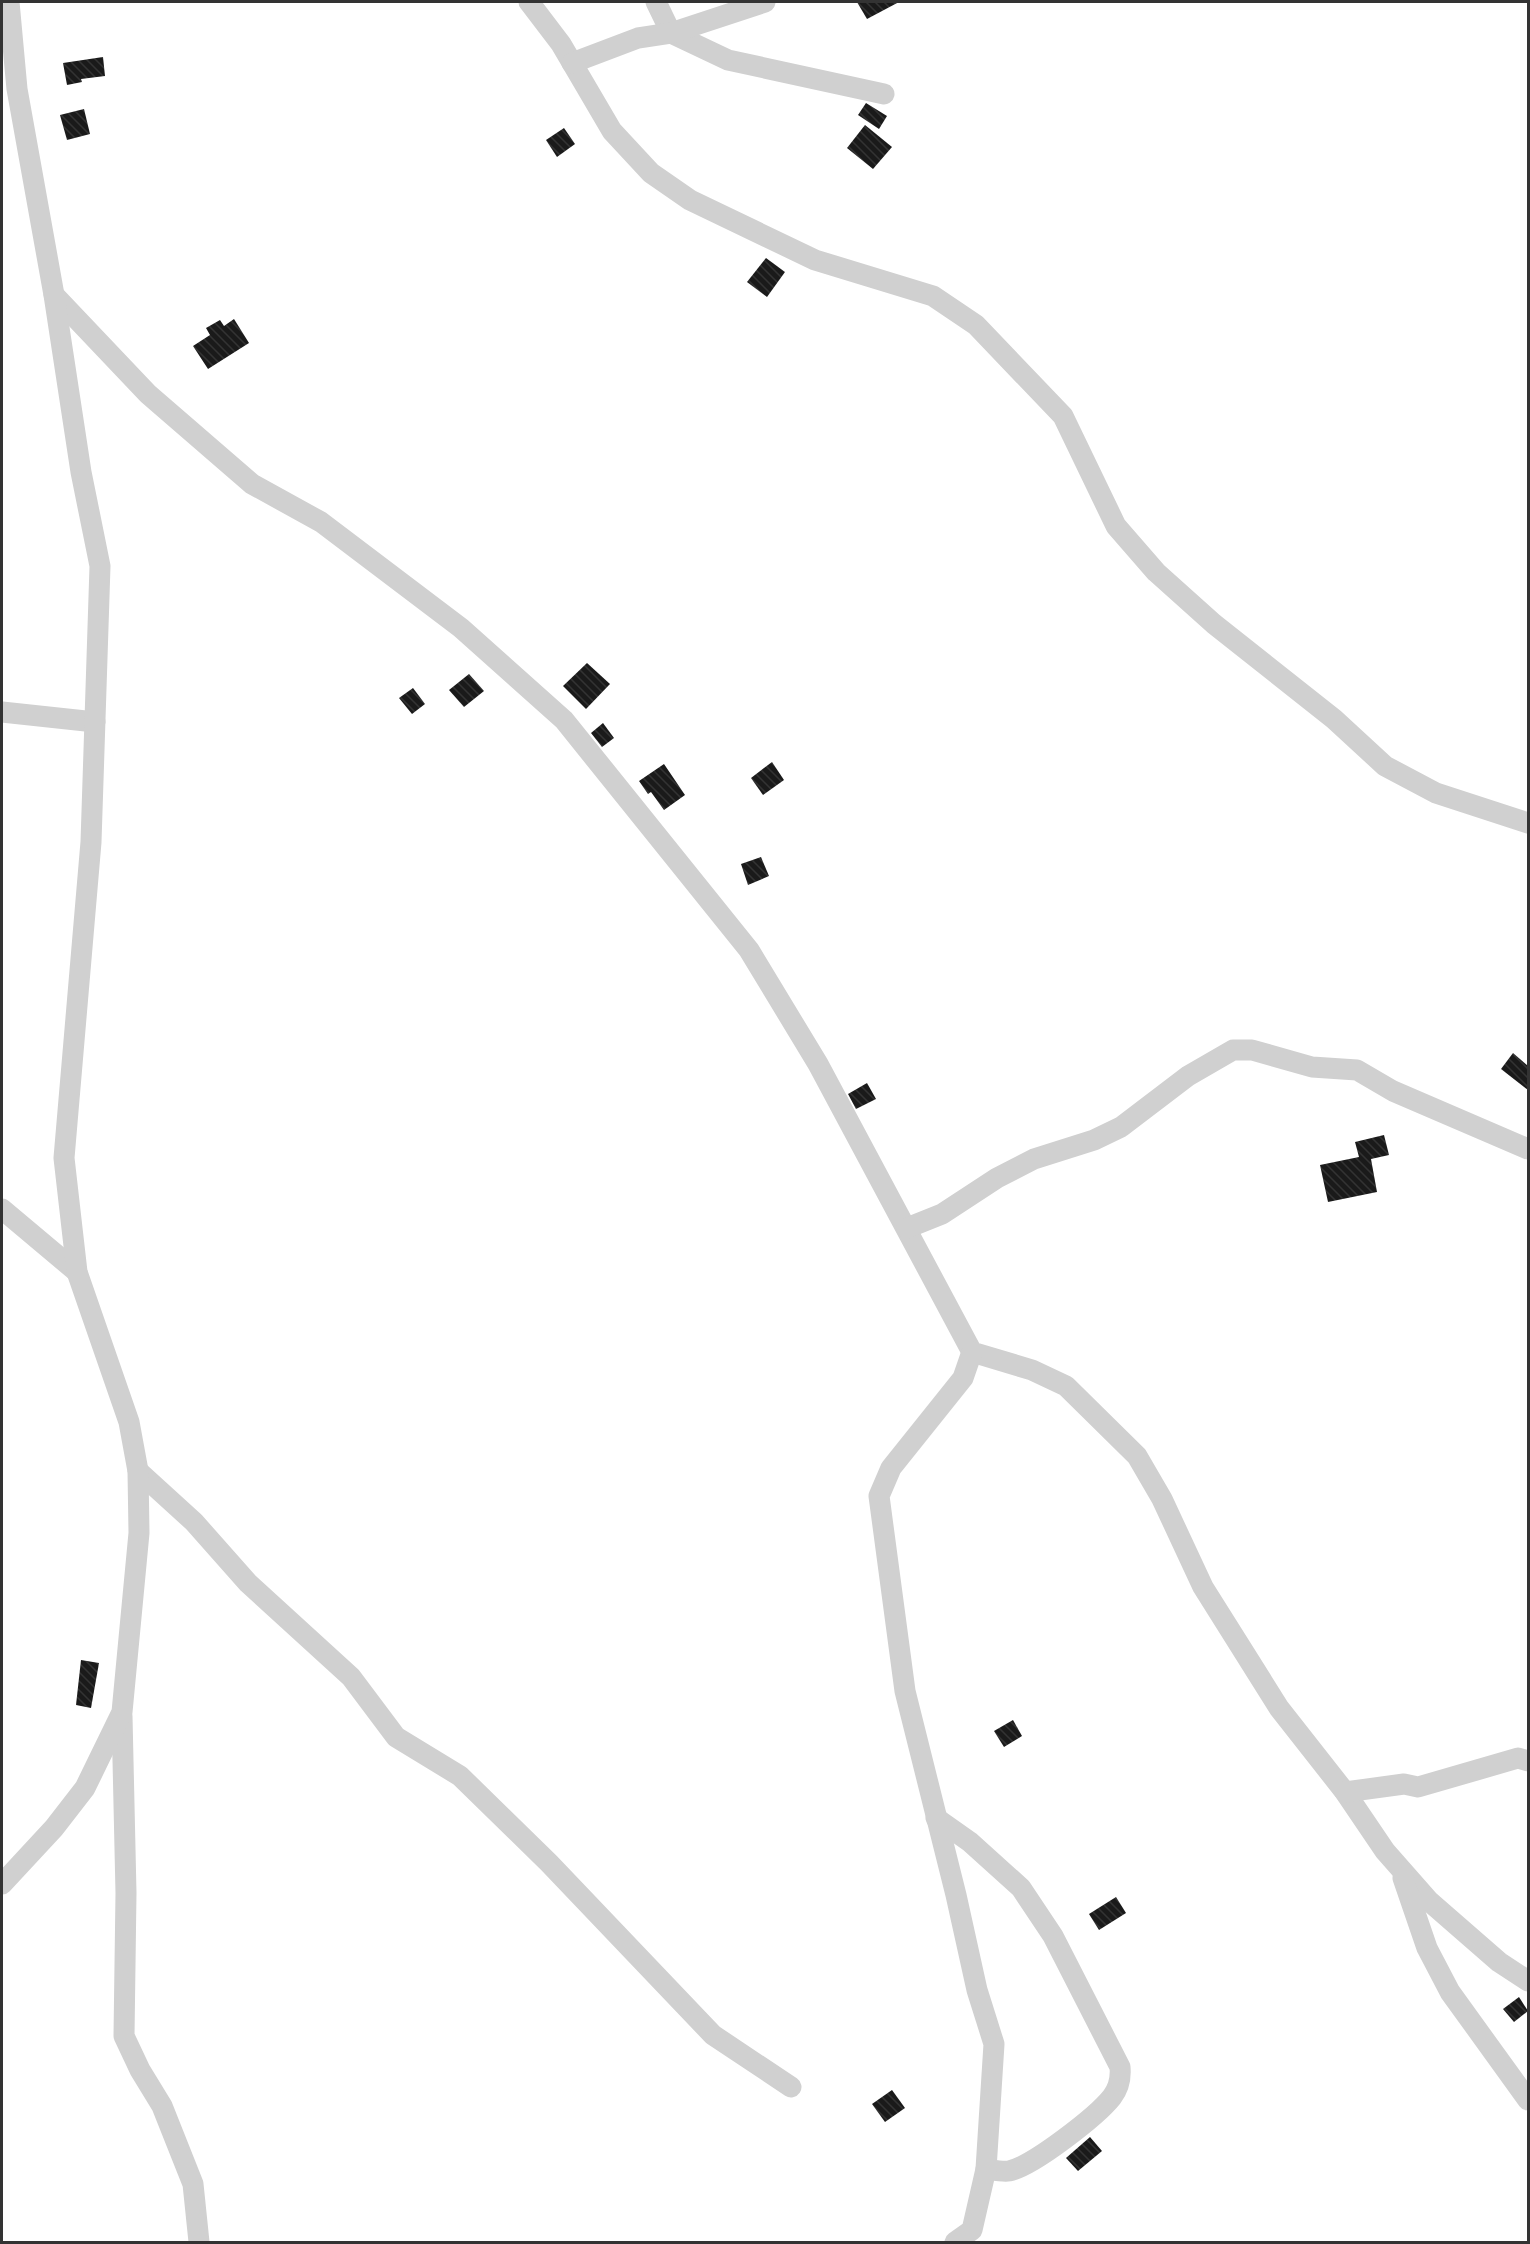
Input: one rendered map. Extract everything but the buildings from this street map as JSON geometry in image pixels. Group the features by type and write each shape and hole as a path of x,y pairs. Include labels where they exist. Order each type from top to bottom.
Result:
{"street":[{"path":"9,2 17,89 54,295 81,472 100,566 91,842 64,1158 77,1272 129,1422 138,1471 139,1533 122,1712 126,1893 124,2036 140,2070 162,2106 193,2184 199,2242"},
{"path":"529,2 572,63 612,131 651,172 690,200 815,260 933,296 976,325 1064,416 1116,526 1156,572 1214,624 1334,719 1384,766 1436,793 1528,823"},
{"path":"656,2 671,33 728,60 884,94"},
{"path":"572,63 638,38 671,33 765,2"},
{"path":"54,295 148,394 252,484 321,522 452,621 564,720 749,950 818,1064 972,1352 1032,1370 1066,1386 1137,1456 1162,1499 1203,1587 1279,1708 1345,1792 1385,1851 1429,1901 1499,1962 1528,1981"},
{"path":"2,712 95,722"},
{"path":"907,1228 942,1214 997,1178 1034,1159 1094,1140 1121,1127 1188,1076 1233,1050 1252,1050 1312,1067 1357,1070 1393,1091 1528,1149"},
{"path":"2,1209 77,1272"},
{"path":"955,2242 972,2230 986,2169 994,2044 976,1990 905,1691 879,1496 891,1468 963,1378 972,1352"},
{"path":"138,1471 194,1522 248,1583 351,1677 396,1737 460,1776 549,1863 713,2035 791,2087"},
{"path":"2,1884 54,1828 85,1788 122,1712"},
{"path":"1345,1792 1404,1784 1418,1787 1518,1758 1528,1761"},
{"path":"936,1818 970,1842 1021,1888 1053,1936 1120,2067 1121,2079 1112,2097 1073,2132 1040,2156 1010,2171 986,2169"},
{"path":"1400,1868 1427,1948 1450,1992 1528,2100"}]}
